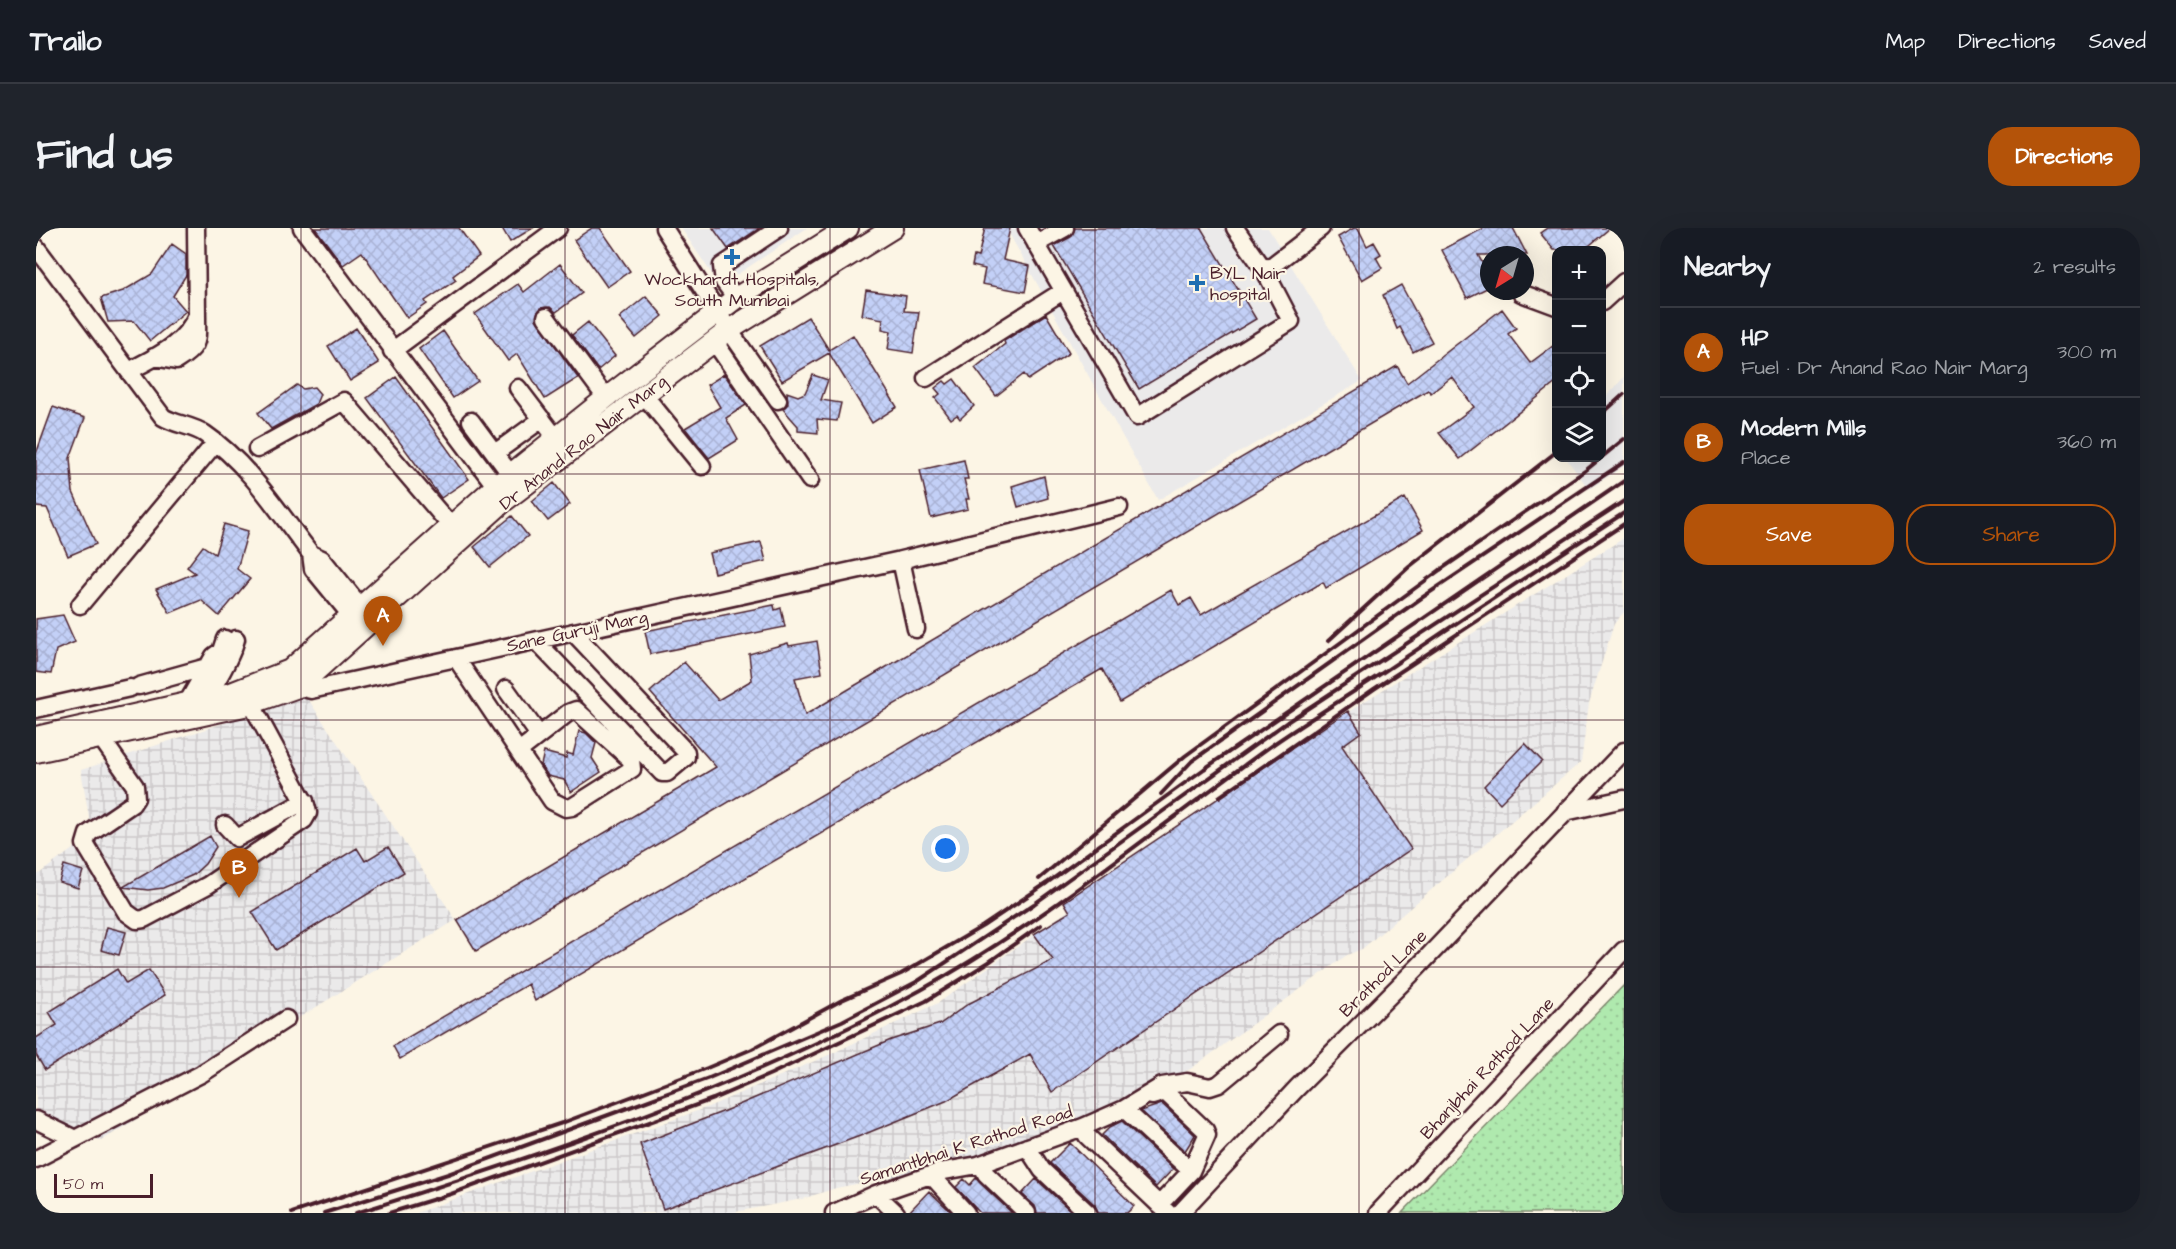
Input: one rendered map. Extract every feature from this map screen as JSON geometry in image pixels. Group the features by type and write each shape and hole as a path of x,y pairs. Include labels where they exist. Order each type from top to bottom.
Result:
{"main road":[{"name":"Dr Anand Rao Nair Marg","path":"358,617 556,438 606,398 736,298 848,228"},
{"name":"Dr Anand Rao Nair Marg","path":"294,679 451,526 504,487 644,395 721,336 893,228"},
{"name":"Sane Guruji Marg","path":"43,740 101,738 248,696 294,679"},
{"name":"Sane Guruji Marg","path":"43,740 208,698 248,696"}],"street":[{"path":"129,371 172,347 192,329 197,315 196,228"},
{"path":"302,228 392,351 504,487"},
{"path":"392,351 558,228"},
{"path":"664,228 718,312 721,336 810,480"},
{"path":"736,298 724,282 722,266 779,228"},
{"path":"1027,228 1137,417 1291,321 1265,271 1235,228"},
{"path":"1036,244 1065,228"},
{"path":"1265,271 1321,228"},
{"path":"36,247 163,417 175,424 202,432 237,460 311,554 313,569 358,617"},
{"path":"1604,300 1624,282"},
{"path":"926,378 1063,291"},
{"path":"1534,298 1552,304"},
{"path":"546,317 606,398"},
{"path":"721,336 778,400"},
{"path":"518,388 556,438"},
{"path":"644,395 702,466"},
{"path":"257,449 345,401 451,526"},
{"path":"495,453 542,419"},
{"path":"475,431 495,453 504,487"},
{"path":"81,605 216,442"},
{"name":"Sane Guruji Marg","path":"294,679 311,690 901,560 1119,507"},
{"path":"901,560 916,629"},
{"path":"536,640 662,772 667,773 686,757 686,752 573,632"},
{"path":"187,703 207,667 230,639 232,654 224,664 208,698"},
{"path":"456,658 552,801 566,808 572,807 633,769 631,760 576,710 568,713 519,751"},
{"path":"43,740 41,708 207,667"},
{"path":"506,689 539,735"},
{"path":"101,738 135,786 136,798 132,804 88,834 85,844 126,912 137,920 144,919 208,885 304,820 308,813 305,801 248,696"},
{"name":"Brathod Lane","path":"1180,1213 1297,1088 1418,967 1564,812 1621,762"},
{"path":"1564,812 1624,799"},
{"path":"225,825 237,838 305,801"},
{"name":"Bhanjbhai Rathod Lane","path":"1378,1213 1624,950"},
{"path":"36,1160 201,1074 286,1019"},
{"name":"Samantbhai K Rathod Road","path":"834,1213 851,1203 876,1194 931,1175 981,1164 1127,1111 1171,1084 1187,1082 1210,1087 1219,1084 1279,1034"},
{"path":"1083,1127 1087,1136 1163,1209 1191,1171 1207,1136 1205,1130 1165,1092 1142,1101 1127,1111 1191,1171"},
{"path":"36,1120 75,1139"},
{"path":"1027,1147 1042,1170 1088,1213"},
{"path":"981,1164 986,1174 1027,1213"},
{"path":"931,1175 966,1213"},
{"path":"876,1194 896,1213"}],"shaded area":[{"name":"Wockhardt Hospitals, South Mumbai","path":"681,228 807,228 720,286"},
{"path":"1006,228 1268,228 1362,381 1158,500"},
{"path":"1624,377 1624,466 1589,489 1569,462 1606,462 1606,397"},
{"path":"1624,538 1624,612 1614,624 1589,703 1581,762 1362,949 1347,955 1192,1068 1128,1102 977,1160 836,1188 802,1199 730,1213 416,1213 708,1107 831,1054 938,1003 1357,706"},
{"path":"306,696 456,920 101,1141 36,1109 36,876 92,835 81,770"}],"green space":[{"path":"1624,985 1624,1213 1402,1213"}],"building":[{"path":"315,228 459,228 479,256 453,276 456,280 425,301 427,304 407,318 362,252 343,265"},
{"path":"502,228 533,228 510,242"},
{"path":"592,228 600,228 630,271 607,287 574,240"},
{"path":"713,228 760,228 728,249"},
{"path":"985,228 1010,228 1003,260 1030,266 1025,292 982,284 985,269 972,266 974,256 978,257"},
{"path":"1075,228 1201,228 1256,319 1139,389 1054,246 1071,237"},
{"path":"1358,228 1367,246 1374,242 1381,254 1376,257 1382,268 1362,280 1338,237"},
{"path":"1484,228 1513,228 1522,246 1480,246 1480,255 1478,255 1480,292 1467,298 1442,250"},
{"path":"1547,228 1610,228 1589,246 1552,248 1540,233"},
{"path":"172,244 186,254 186,275 173,296 186,311 150,341 134,321 108,322 101,298 123,291 152,274"},
{"path":"560,264 582,293 556,312 550,307 540,308 536,319 578,378 545,399 517,354 508,361 475,314 518,284 524,292"},
{"path":"1401,285 1432,342 1413,352 1400,327 1397,329 1383,295"},
{"path":"866,290 906,296 904,311 919,312 913,353 888,349 891,331 882,329 883,319 862,315"},
{"path":"646,296 663,316 636,338 619,318"},
{"path":"1502,309 1516,328 1508,334 1530,363 1552,347 1552,386 1460,459 1439,433 1474,407 1452,377 1431,393 1428,390 476,951 457,920 716,767 650,692 684,662 718,700 752,680 749,654 788,643 789,646 817,641 822,673 795,678 805,715 1397,366 1407,383"},
{"path":"1046,314 1069,353 1028,380 1024,374 996,396 975,368 1005,344 1004,341"},
{"path":"808,317 829,350 853,335 897,407 872,423 829,353 782,381 760,346"},
{"path":"588,322 615,356 598,370 572,335"},
{"path":"356,328 379,363 350,381 328,346"},
{"path":"443,331 478,381 453,398 419,349"},
{"path":"724,374 746,405 726,418 738,440 709,458 685,428 720,407 707,385"},
{"path":"813,375 828,380 821,400 841,403 837,421 817,419 818,433 798,431 798,426 783,409 788,404 787,392 798,396 805,393"},
{"path":"396,377 469,479 441,498 367,398"},
{"path":"954,379 974,406 960,419 957,415 951,419 935,398 940,394 935,388 944,381 947,384"},
{"path":"297,385 303,389 314,387 320,394 316,404 271,429 258,413"},
{"path":"53,407 85,418 70,458 73,492 96,544 68,556 47,508 36,507 36,454"},
{"path":"964,460 968,479 964,479 969,499 966,499 968,509 931,518 920,470"},
{"path":"1044,476 1048,498 1018,507 1012,486"},
{"path":"554,483 570,504 548,521 532,501"},
{"path":"1405,498 1423,530 1326,588 1323,582 1120,702 1102,669 535,1001 528,984 400,1059 393,1046 1171,590 1179,605 1191,598 1201,615"},
{"path":"512,516 528,536 490,567 474,547"},
{"path":"224,524 248,531 237,569 250,579 219,616 201,600 170,613 156,589 195,573 187,567 203,546 215,554"},
{"path":"761,542 766,561 714,573 709,553"},
{"path":"774,605 775,610 781,608 785,627 650,654 645,631"},
{"path":"63,615 75,642 56,650 51,674 36,672 36,619"},
{"path":"1348,711 1361,732 1342,746 1411,849 1052,1092 1030,1054 946,1101 860,1136 663,1209 640,1144 722,1112 891,1040 940,1024 968,1004 1053,960 1034,934 1070,912 1064,902"},
{"path":"579,731 586,733 596,743 592,758 601,772 571,792 564,780 548,776 541,765 544,752 566,758 567,753 573,755"},
{"path":"1525,743 1542,761 1500,803 1484,786"},
{"path":"210,836 216,847 205,864 193,875 163,888 148,890 123,887"},
{"path":"388,847 404,872 276,950 252,912 357,848 365,861"},
{"path":"64,865 83,871 78,888 59,882"},
{"path":"107,927 126,932 119,955 101,950"},
{"path":"117,969 126,984 149,970 165,995 45,1070 36,1055 36,1038 57,1025 49,1012"},
{"path":"1162,1104 1195,1135 1185,1151 1141,1111"},
{"path":"1122,1121 1173,1169 1156,1187 1102,1135 1110,1127"},
{"path":"1070,1143 1134,1206 1127,1213 1098,1213 1095,1205 1050,1163"},
{"path":"976,1178 1012,1213 980,1213 956,1187 964,1179 970,1185"},
{"path":"1036,1179 1073,1213 1037,1213 1035,1206 1022,1194"},
{"path":"929,1191 948,1209 952,1213 908,1213"}],"railway":[{"path":"1606,410 1624,394"},
{"path":"1039,879 1185,756 1440,570 1585,471 1624,439"},
{"path":"1328,641 1409,567 1552,455"},
{"path":"1161,794 1192,761 1420,599 1624,462"},
{"path":"292,1213 562,1123 707,1068 752,1049 842,1000 901,974 983,926 1047,883 1204,769 1624,481"},
{"path":"324,1213 448,1174 709,1078 842,1021 918,981 1034,904 1287,722 1624,501"},
{"path":"356,1213 572,1142 715,1087 854,1025 921,990 968,963 1058,903 1287,735 1624,513"},
{"path":"1219,797 1374,689 1624,524"},
{"path":"389,1213 451,1194 713,1099 771,1074 926,1001 989,962 1041,925"}],"place":[{"name":"Wockhardt Hospitals, South Mumbai","path":"732,257"},
{"name":"BYL Nair hospital","path":"1197,283"},
{"name":"HP","path":"383,646"},
{"name":"Modern Mills","path":"239,898"}]}
